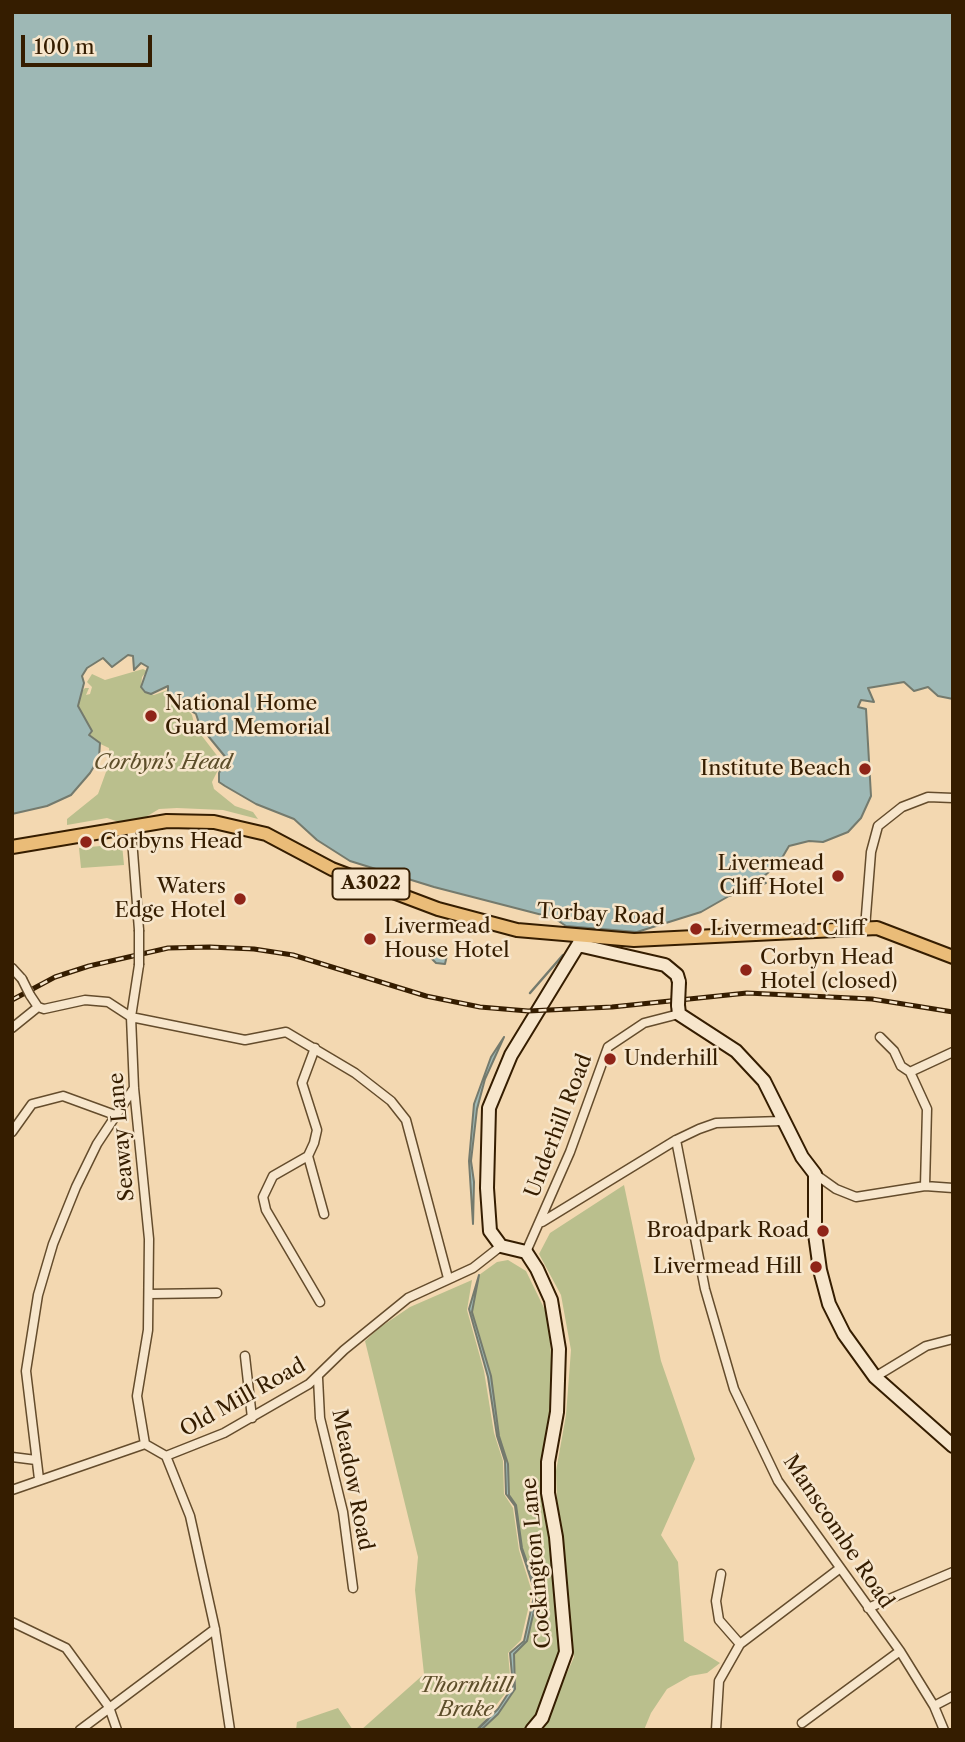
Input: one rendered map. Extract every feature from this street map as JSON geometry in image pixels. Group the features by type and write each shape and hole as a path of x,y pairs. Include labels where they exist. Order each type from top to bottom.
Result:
{"main road":[{"name":"Torbay Road","path":"12,847 131,826 187,820 245,828 277,838 332,869 438,909 517,930 580,941 865,928 890,932 953,957"}],"street":[{"path":"865,928 871,852 878,826 902,807 928,797 953,798"},
{"name":"Seaway Lane","path":"131,826 139,965 131,1017 134,1088 149,1238 148,1330 137,1396 145,1444"},
{"path":"526,1252 501,1246 489,1223 489,1108 511,1055 580,941 665,965 677,975 680,982 679,1009 725,1042 764,1081 802,1157 814,1174 836,1189 856,1197 925,1186 953,1188"},
{"path":"12,968 22,979 38,1007 44,1010 85,1000 107,1002 131,1017 245,1040 286,1032 315,1048 391,1101 406,1120 448,1279"},
{"path":"12,1028 38,1007"},
{"name":"Underhill Road","path":"526,1252 541,1223 608,1047 634,1028 679,1009"},
{"path":"880,1037 894,1051 901,1066 910,1072 927,1109 925,1186"},
{"path":"315,1048 302,1083 317,1130 308,1156 324,1214"},
{"path":"910,1072 953,1052"},
{"path":"40,1479 26,1371 38,1295 63,1215 97,1144 134,1088"},
{"path":"12,1132 32,1104 64,1096 115,1115"},
{"path":"541,1223 676,1140 716,1123 782,1121"},
{"name":"Manscombe Road","path":"676,1140 705,1289 734,1389 778,1481 900,1651 934,1706 944,1730"},
{"path":"308,1156 273,1176 263,1197 266,1210 320,1302"},
{"path":"814,1174 815,1234 820,1270 830,1304 844,1334 875,1377 953,1446"},
{"path":"309,1195 319,1194"},
{"name":"Old Mill Road","path":"145,1444 166,1456 195,1446 252,1418 318,1378 344,1350 408,1298 473,1268 501,1246"},
{"name":"Cockington Lane","path":"526,1252 551,1300 559,1349 557,1412 548,1462 548,1493 566,1652 542,1718 532,1730"},
{"path":"149,1294 217,1293"},
{"path":"875,1377 926,1346 953,1339"},
{"path":"245,1356 252,1418"},
{"name":"Meadow Road","path":"318,1378 320,1418 343,1512 353,1588"},
{"path":"13,1491 40,1479 145,1444"},
{"path":"166,1456 190,1516 215,1629 230,1730"},
{"path":"12,1457 36,1460"},
{"path":"716,1730 719,1681 740,1644 839,1569"},
{"path":"868,1608 953,1572"},
{"path":"722,1574 716,1601 719,1620 740,1644"},
{"path":"12,1622 66,1648 109,1707 117,1730"},
{"path":"80,1730 215,1629"},
{"path":"802,1723 900,1651"},
{"path":"934,1706 953,1696"}],"green space":[{"name":"Corbyn's Head","path":"143,669 147,671 142,677 141,687 145,692 154,695 168,690 173,702 185,705 192,715 195,727 222,762 212,782 214,789 235,806 253,812 258,819 223,810 177,808 159,809 131,826 107,818 67,825 67,819 98,794 110,761 109,748 94,741 89,735 91,731 78,706 77,697 85,688 89,688 86,695 90,694 92,687 87,682 92,674 105,680"},
{"path":"122,844 124,865 81,868 79,848"},
{"path":"624,1185 661,1361 695,1459 661,1535 678,1562 684,1641 720,1663 707,1673 690,1676 667,1689 651,1713 644,1730 542,1730 574,1657 556,1471 566,1415 571,1350 561,1295 539,1254 550,1233"},
{"path":"508,1260 526,1271 545,1310 550,1330 552,1394 542,1458 562,1649 538,1713 524,1730 481,1730 498,1714 516,1684 514,1654 528,1637 528,1626 538,1597 522,1548 516,1505 509,1495 508,1464 499,1436 491,1376 472,1312 479,1275 497,1262"},
{"name":"Thornhill Brake","path":"472,1280 467,1310 484,1371 494,1433 503,1461 504,1494 513,1508 519,1550 532,1592 521,1640 508,1653 511,1686 477,1730 361,1730 424,1674 415,1590 418,1557 365,1341 410,1307"},
{"path":"338,1708 353,1730 296,1730 297,1722"}],"water":[{"path":"12,12 953,12 953,699 938,696 928,687 914,691 904,682 868,688 874,702 861,700 858,707 866,709 871,796 861,818 848,832 823,842 809,841 789,846 779,863 762,878 766,883 729,896 701,912 637,932 566,926 554,918 434,887 350,861 317,840 294,819 256,804 225,786 219,782 219,773 227,759 200,726 196,714 188,709 189,701 175,700 168,693 168,686 151,694 145,692 141,687 148,667 141,663 134,670 133,656 128,655 112,667 103,658 87,668 82,676 84,683 78,706 92,731 89,735 100,743 99,758 90,773 71,795 47,806 12,814"},
{"path":"433,949 447,955 445,964 436,963 428,955"},
{"path":"504,1037 485,1079 477,1109 471,1161 474,1182 473,1224 469,1161 474,1104 491,1057"},
{"path":"479,1275 472,1312 491,1376 499,1436 508,1464 509,1495 516,1505 522,1548 538,1593 527,1641 514,1654 515,1689 498,1714 481,1730 477,1730 498,1709 513,1686 510,1653 524,1641 535,1592 521,1549 515,1506 506,1494 505,1461 497,1436 488,1377 469,1309"}],"waterway":[{"path":"530,993 563,955"},
{"path":"477,1730 488,1719"}],"railway":[{"path":"12,1000 55,977 89,966 168,948 210,947 254,949 293,955 426,996 480,1007 528,1011 612,1007 747,993 872,999 953,1012"}],"place":[{"name":"National Home Guard Memorial","path":"151,716"},
{"name":"Institute Beach","path":"865,769"},
{"name":"Corbyns Head","path":"86,842"},
{"name":"Livermead Cliff Hotel","path":"838,876"},
{"name":"Waters Edge Hotel","path":"240,899"},
{"name":"Livermead Cliff","path":"696,929"},
{"name":"Livermead House Hotel","path":"370,939"},
{"name":"Corbyn Head Hotel (closed)","path":"746,970"},
{"name":"Underhill","path":"610,1059"},
{"name":"Broadpark Road","path":"823,1231"},
{"name":"Livermead Hill","path":"816,1267"}]}
